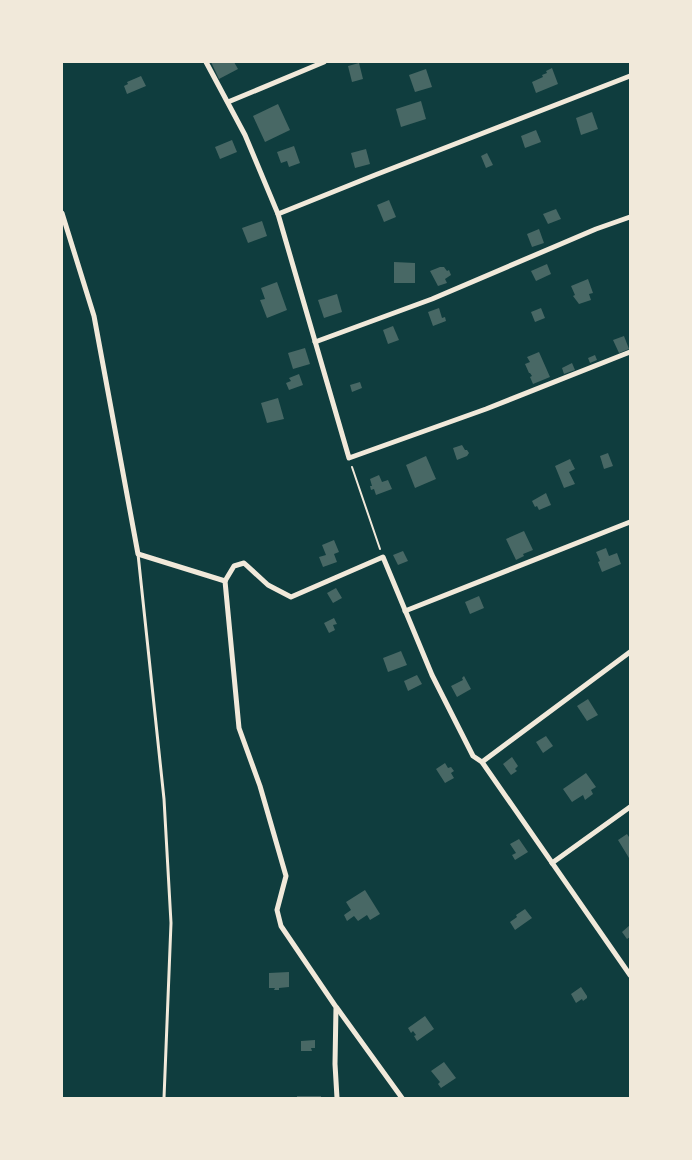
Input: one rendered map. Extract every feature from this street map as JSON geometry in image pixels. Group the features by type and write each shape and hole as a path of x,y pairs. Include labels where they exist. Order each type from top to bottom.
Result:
{"street":[{"path":"206,62 245,135 278,214 349,458 486,409 630,352"},
{"path":"228,102 324,62"},
{"path":"278,214 630,76"},
{"path":"62,213 94,316 138,554 225,580"},
{"path":"315,342 432,299 596,229 630,217"},
{"path":"405,611 630,522"},
{"path":"402,1098 281,926 277,910 286,876 260,786 239,728 225,580 234,566 243,563 268,585 291,597 383,557 432,675 473,756 482,762 628,968 630,975"},
{"path":"482,762 630,652"},
{"path":"552,863 630,807"},
{"path":"336,1007 337,1098"}],"lane":[{"path":"138,554 164,799 171,923 164,1098"}],"path":[{"path":"349,458 383,557"}],"building":[{"path":"211,62 234,62 238,69 219,79"},
{"path":"359,63 363,79 352,82 348,66"},
{"path":"552,68 558,84 536,93 532,82 543,77 546,71"},
{"path":"426,69 432,87 415,92 409,75"},
{"path":"141,76 146,86 127,94 124,86 128,84 127,82"},
{"path":"421,101 426,119 401,127 396,109"},
{"path":"278,104 290,130 265,142 253,116"},
{"path":"592,112 598,129 581,135 576,118"},
{"path":"536,130 541,142 525,148 521,136"},
{"path":"232,140 237,152 220,159 215,147"},
{"path":"294,146 300,163 289,167 287,161 281,163 277,152"},
{"path":"366,149 370,164 355,168 351,153"},
{"path":"487,153 493,165 486,168 481,156"},
{"path":"389,200 396,217 384,222 377,205"},
{"path":"556,209 561,219 548,224 543,214"},
{"path":"262,221 267,236 248,243 242,228"},
{"path":"539,229 544,243 532,247 527,234"},
{"path":"394,262 415,263 415,283 394,283"},
{"path":"547,264 551,274 536,281 531,271"},
{"path":"440,267 449,270 451,275 445,279 447,283 438,286 430,271"},
{"path":"588,279 593,293 589,294 591,300 579,304 573,296 575,295 571,286"},
{"path":"277,282 287,310 267,318 260,300 265,299 261,288"},
{"path":"337,294 342,312 324,318 318,300"},
{"path":"439,308 442,318 445,317 446,321 433,326 428,312"},
{"path":"541,308 545,318 535,322 531,312"},
{"path":"393,326 399,340 388,344 383,330"},
{"path":"624,336 629,349 619,353 613,340"},
{"path":"305,348 310,364 293,369 288,353"},
{"path":"539,352 550,377 533,384 530,377 532,376 525,364 530,362 527,357"},
{"path":"595,355 597,360 590,363 588,358"},
{"path":"572,363 575,370 564,374 562,368"},
{"path":"299,374 303,385 289,390 286,383 291,381 289,378"},
{"path":"360,382 362,388 352,392 350,385"},
{"path":"278,398 284,419 267,423 261,403"},
{"path":"462,445 469,453 457,460 453,448"},
{"path":"608,453 613,466 604,469 600,456"},
{"path":"426,456 436,479 415,488 406,465"},
{"path":"570,459 575,469 569,472 575,484 564,488 555,466"},
{"path":"379,475 382,482 388,480 392,489 376,495 374,489 371,490 370,479"},
{"path":"546,493 551,505 539,510 532,501"},
{"path":"524,531 533,550 516,560 506,539"},
{"path":"334,540 339,552 334,554 337,562 323,567 319,557 326,555 322,545"},
{"path":"606,548 609,556 617,553 621,564 602,572 596,552"},
{"path":"403,551 408,561 398,565 393,555"},
{"path":"336,588 342,598 333,603 327,593"},
{"path":"479,596 484,608 470,614 465,602"},
{"path":"334,618 337,624 333,625 335,630 329,633 324,623"},
{"path":"401,651 407,665 388,672 383,658"},
{"path":"417,675 422,684 408,691 404,681"},
{"path":"464,676 471,689 457,697 451,686 463,680"},
{"path":"588,699 598,715 587,721 577,706"},
{"path":"546,736 553,746 543,753 536,742"},
{"path":"512,757 518,766 515,769 517,771 511,775 503,764"},
{"path":"445,763 454,771 451,773 454,778 445,783 436,769"},
{"path":"586,773 596,787 591,790 593,794 585,800 583,795 572,802 563,789"},
{"path":"627,834 630,836 629,858 618,840"},
{"path":"519,839 528,852 515,860 512,855 516,853 510,844"},
{"path":"365,890 380,914 370,920 367,915 358,921 354,916 347,921 344,915 351,910 346,902"},
{"path":"525,909 532,918 515,930 510,922"},
{"path":"630,925 630,937 627,939 622,932"},
{"path":"289,972 289,987 279,988 279,990 269,988 269,973"},
{"path":"581,987 587,998 576,1003 571,994"},
{"path":"425,1016 434,1029 417,1041 414,1036 416,1035 408,1028"},
{"path":"315,1040 315,1048 311,1048 312,1051 301,1051 301,1041"},
{"path":"444,1062 456,1078 441,1088 438,1084 440,1082 431,1071"},
{"path":"297,1096 321,1096 321,1098 297,1098"}]}
